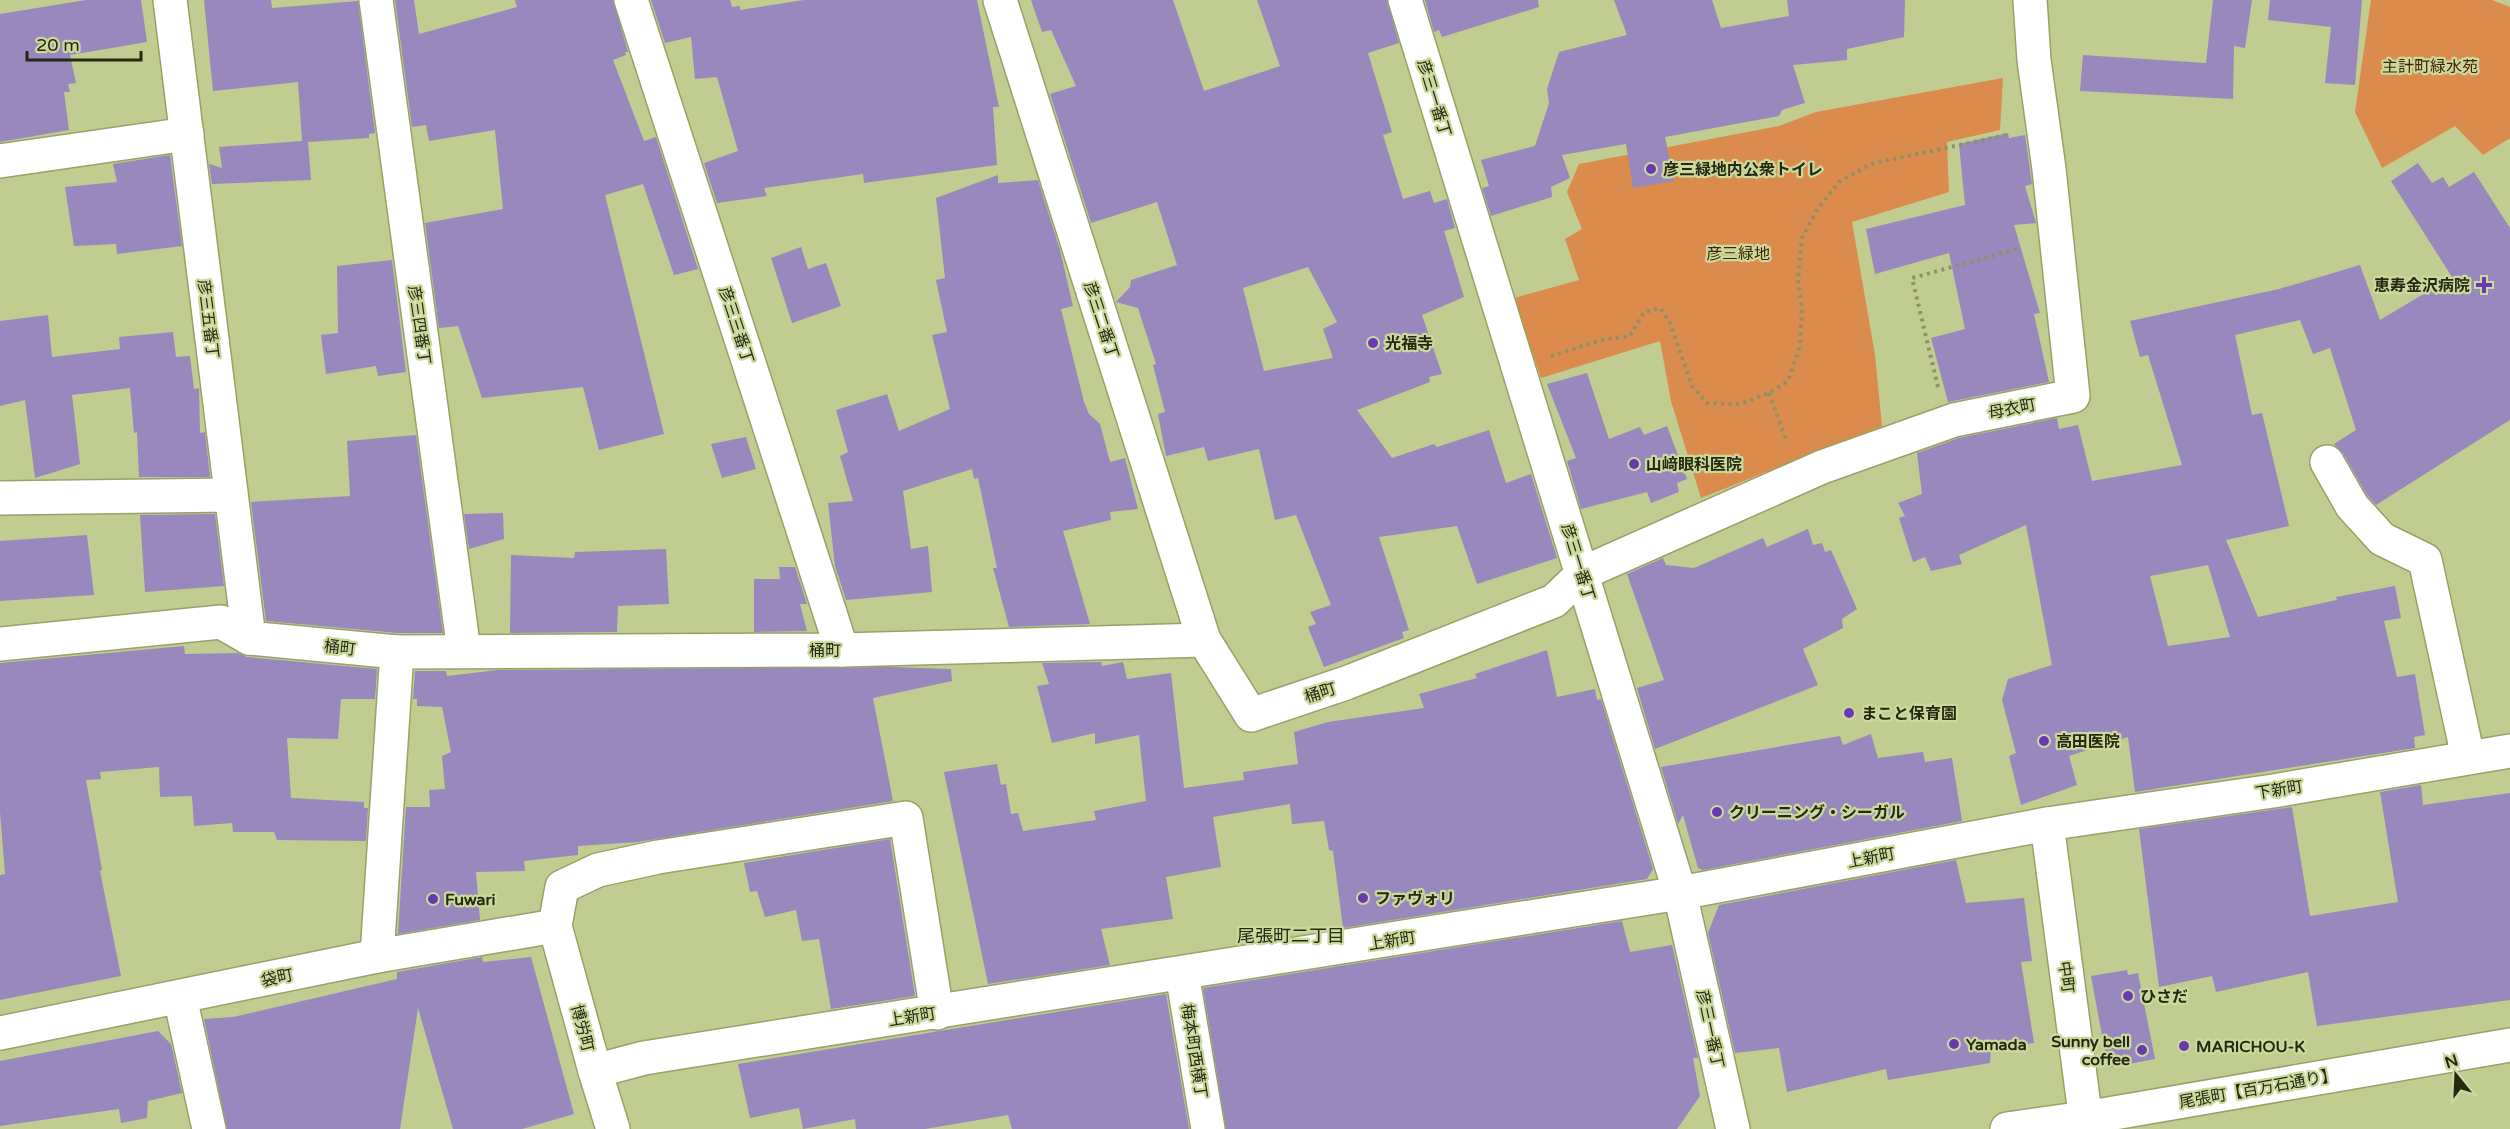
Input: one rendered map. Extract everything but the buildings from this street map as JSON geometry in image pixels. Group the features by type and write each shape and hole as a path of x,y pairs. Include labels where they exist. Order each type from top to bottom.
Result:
{"main road":[{"name":"彦三五番丁","path":"170,0 249,638"},
{"name":"彦三四番丁","path":"376,0 464,651"},
{"name":"彦三三番丁","path":"631,0 842,650"},
{"name":"彦三二番丁","path":"1000,0 1204,640"},
{"name":"彦三一番丁","path":"1404,0 1583,573 1680,893 1732,1129"},
{"name":"母衣町","path":"1583,573 1800,477 1947,422 2073,396 2057,238 2034,60 2030,0"},
{"path":"0,161 187,134"},
{"path":"2327,462 2352,506 2382,539 2424,560 2468,758"},
{"path":"0,498 231,495"},
{"name":"桶町","path":"0,644 221,622 249,638 397,652 842,650 1204,640 1251,715 1346,683 1554,601 1583,573"},
{"path":"377,956 397,652"},
{"name":"下新町","path":"2046,824 2510,751"},
{"path":"555,926 562,887 598,870 658,857 906,818 938,1012"},
{"name":"上新町","path":"595,1071 644,1058 1680,893 2046,824"},
{"name":"中町","path":"2046,824 2086,1124"},
{"name":"袋町","path":"0,1033 377,956 555,926"},
{"name":"博労町","path":"555,926 613,1129"},
{"name":"梅本町西横丁","path":"1182,973 1208,1129"},
{"path":"180,996 209,1129"},
{"name":"尾張町【百万石通り】","path":"2007,1129 2086,1124 2510,1045"}],"path":[{"path":"1519,366 1601,340 1630,336 1644,312 1660,308 1670,323 1692,386 1707,403 1740,404 1769,393 1788,381 1800,346 1802,309 1798,280 1802,238 1818,208 1840,180 1874,163 2044,128"},
{"path":"1947,422 1912,278 2057,238"},
{"path":"1769,393 1800,477"}],"green space":[{"name":"主計町緑水苑","path":"2371,0 2492,0 2510,7 2510,138 2483,155 2455,126 2382,168 2355,112"},
{"name":"彦三緑地","path":"2003,78 2000,130 1947,142 1949,192 1852,222 1875,355 1882,426 1701,498 1671,401 1660,341 1541,378 1514,298 1579,280 1565,239 1582,229 1567,192 1579,164 1779,126 1816,112"}],"place":[{"name":"彦三緑地内公衆トイレ","path":"1651,169"},
{"name":"恵寿金沢病院","path":"2484,285"},
{"name":"光福寺","path":"1373,343"},
{"name":"山﨑眼科医院","path":"1634,464"},
{"name":"まこと保育園","path":"1849,713"},
{"name":"高田医院","path":"2044,741"},
{"name":"クリーニング・シーガル","path":"1717,812"},
{"name":"ファヴォリ","path":"1363,898"},
{"name":"Fuwari","path":"433,899"},
{"name":"ひさだ","path":"2128,996"},
{"name":"Yamada","path":"1954,1044"},
{"name":"MARICHOU-K","path":"2184,1046"},
{"name":"Sunny bell coffee","path":"2142,1050"}],"district":[{"name":"尾張町二丁目","path":"1291,936"}]}
